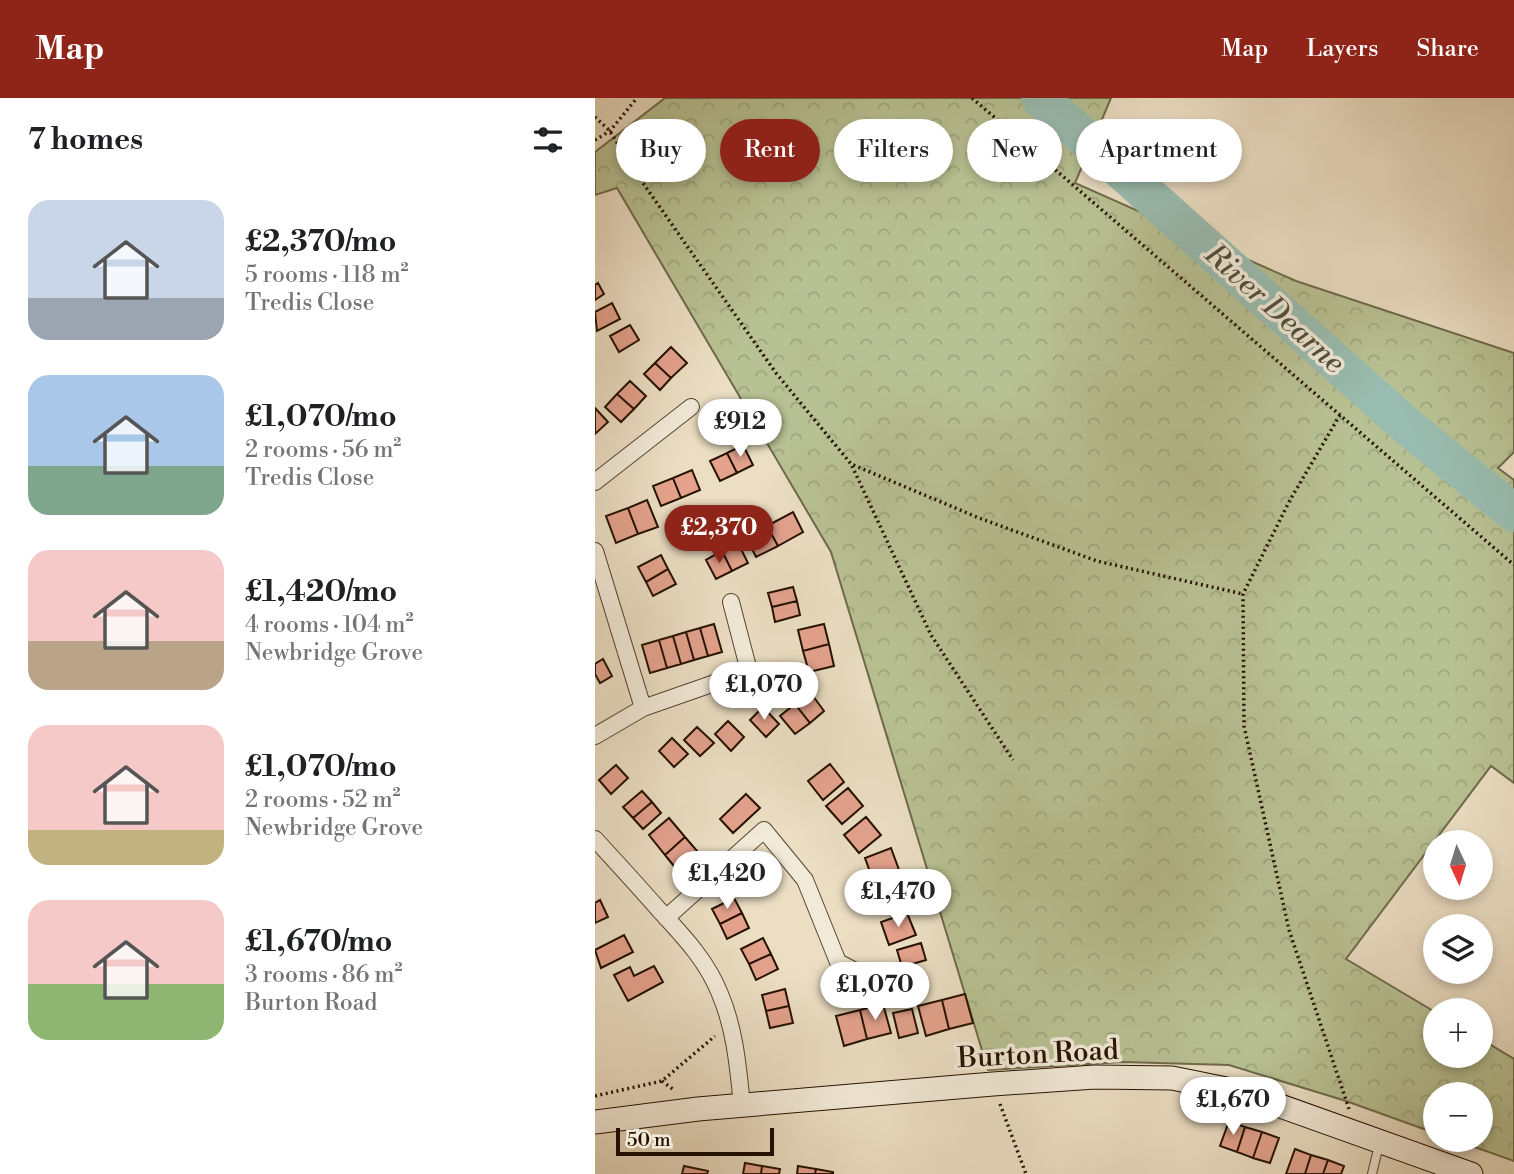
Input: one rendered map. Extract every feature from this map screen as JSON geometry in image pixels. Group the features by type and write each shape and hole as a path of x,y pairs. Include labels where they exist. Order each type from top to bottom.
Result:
{"street":[{"path":"595,482 691,407"},
{"path":"595,551 643,708"},
{"path":"595,736 643,708 749,671 731,602"},
{"path":"666,918 764,830 805,880 838,962 880,984"},
{"path":"595,839 693,946 710,972 721,994 730,1023 742,1105"},
{"name":"Burton Road","path":"595,1122 742,1105 993,1084 1095,1077 1172,1078 1241,1092 1471,1174"}],"lane":[{"path":"1372,1174 1377,1153 1383,1143"}],"path":[{"path":"595,140 610,131 637,98"},
{"path":"972,98 1514,565"},
{"path":"595,117 610,131 631,166 776,373 851,464 931,635 1013,760"},
{"path":"1340,415 1290,500 1243,594 1244,726 1289,930 1357,1133"},
{"path":"851,464 979,518 1097,561 1243,594"},
{"path":"595,1096 662,1081 730,1023"},
{"path":"993,1084 1026,1174"}],"green space":[{"path":"665,98 1111,98 1102,119 1076,119 1075,183 1296,281 1514,353 1514,452 1498,468 1514,480 1514,783 1491,766 1443,830 1423,830 1423,857 1346,959 1423,1005 1423,1068 1493,1068 1493,1046 1514,1059 1514,1161 1489,1152 1493,1152 1493,1082 1423,1082 1423,1129 1346,1101 1229,1065 1123,1062 988,1070 831,552 617,188 595,195 595,152 616,136 616,182 706,182 706,119 638,119"}],"building":[{"path":"598,283 604,294 595,300 595,285"},
{"path":"612,303 620,319 597,331 595,312"},
{"path":"630,325 639,340 619,352 610,336"},
{"path":"671,347 687,363 671,378 655,363"},
{"path":"655,363 671,378 660,390 644,374"},
{"path":"630,381 646,396 634,409 617,394"},
{"path":"617,394 634,409 621,422 605,407"},
{"path":"595,408 608,422 595,434"},
{"path":"743,445 753,465 737,473 727,453"},
{"path":"727,453 737,473 720,481 710,461"},
{"path":"692,470 700,490 681,498 673,478"},
{"path":"673,478 681,498 661,506 653,486"},
{"path":"647,500 658,527 638,534 628,508"},
{"path":"628,508 638,534 616,543 606,516"},
{"path":"793,512 803,532 778,546 767,526"},
{"path":"767,526 778,546 756,557 746,537"},
{"path":"738,543 748,563 732,571 722,551"},
{"path":"722,551 732,571 716,579 706,560"},
{"path":"661,555 668,569 646,582 638,567"},
{"path":"668,569 676,584 653,596 646,582"},
{"path":"793,587 797,601 772,607 768,593"},
{"path":"797,601 800,615 775,622 772,607"},
{"path":"714,624 722,652 708,656 700,628"},
{"path":"824,624 829,644 803,651 798,630"},
{"path":"700,628 708,656 694,660 686,632"},
{"path":"686,632 694,660 681,664 673,636"},
{"path":"673,636 681,664 667,668 659,640"},
{"path":"659,640 667,668 650,673 642,645"},
{"path":"829,644 834,666 809,672 803,651"},
{"path":"603,659 612,676 600,683 595,674 595,664"},
{"path":"810,692 824,711 810,723 795,704"},
{"path":"795,704 810,723 795,734 780,716"},
{"path":"763,707 779,724 766,737 750,720"},
{"path":"728,721 744,737 731,751 715,734"},
{"path":"697,727 714,743 700,756 684,740"},
{"path":"672,738 688,754 674,767 659,751"},
{"path":"830,764 844,782 823,800 808,781"},
{"path":"616,765 628,778 611,794 599,780"},
{"path":"848,788 863,806 842,824 826,806"},
{"path":"642,791 652,802 633,818 623,807"},
{"path":"746,794 760,808 733,833 720,819"},
{"path":"652,802 661,813 643,829 633,818"},
{"path":"866,817 881,835 859,853 844,835"},
{"path":"669,818 685,837 665,855 649,835"},
{"path":"685,837 698,852 693,856 698,863 682,876 665,855"},
{"path":"891,848 899,870 873,880 865,858"},
{"path":"902,881 910,902 884,912 875,891"},
{"path":"734,898 742,913 720,924 712,909"},
{"path":"600,900 608,917 595,923 595,903"},
{"path":"742,913 749,928 727,939 720,924"},
{"path":"907,913 916,935 889,945 881,922"},
{"path":"624,935 633,952 601,968 595,950"},
{"path":"763,938 771,954 749,964 741,949"},
{"path":"921,943 926,960 902,967 897,950"},
{"path":"771,954 778,969 756,980 749,964"},
{"path":"654,966 663,982 628,1001 614,975 630,967 634,976"},
{"path":"785,989 789,1006 766,1011 762,995"},
{"path":"965,994 973,1023 949,1029 942,1000"},
{"path":"942,1000 949,1029 926,1036 918,1006"},
{"path":"883,1004 891,1033 867,1039 860,1010"},
{"path":"789,1006 793,1023 770,1028 766,1011"},
{"path":"912,1009 918,1033 899,1038 893,1013"},
{"path":"860,1010 867,1039 844,1046 836,1016"},
{"path":"1229,1121 1245,1127 1237,1152 1220,1146"},
{"path":"1245,1127 1262,1132 1253,1158 1237,1152"},
{"path":"1262,1132 1279,1138 1270,1163 1253,1158"},
{"path":"1295,1149 1311,1155 1305,1174 1286,1174"},
{"path":"1311,1155 1328,1160 1323,1174 1305,1174"},
{"path":"1328,1160 1344,1166 1341,1174 1323,1174"},
{"path":"745,1163 762,1166 761,1174 743,1174"},
{"path":"684,1166 708,1171 707,1174 682,1174"},
{"path":"762,1166 780,1169 779,1174 761,1174"},
{"path":"798,1166 816,1169 815,1174 797,1174"},
{"path":"816,1169 833,1172 833,1174 815,1174"}],"waterway":[{"name":"River Dearne","path":"1040,98 1408,427 1514,513"}]}
